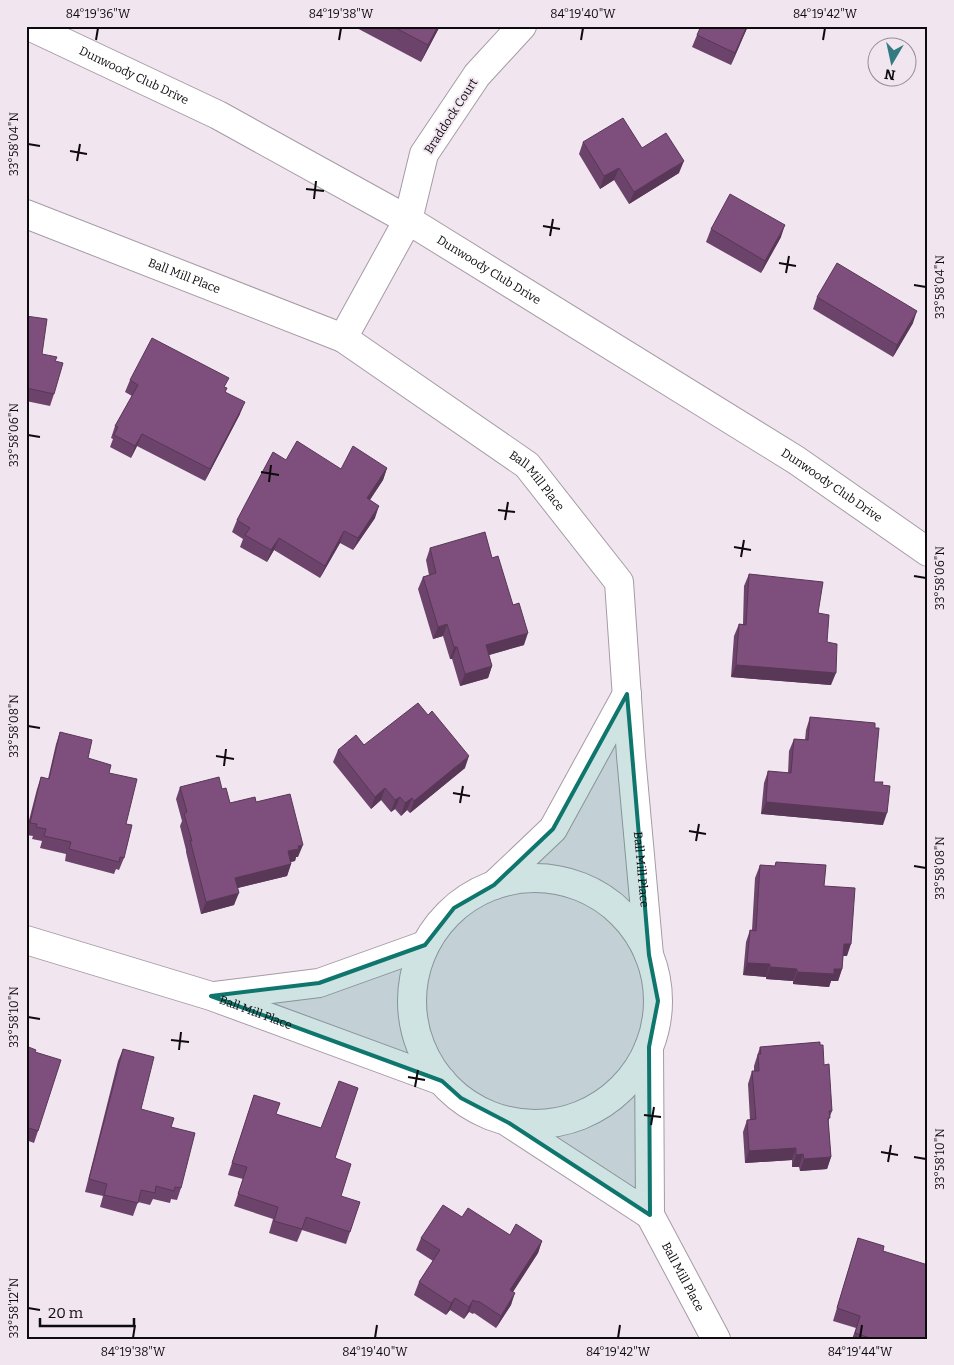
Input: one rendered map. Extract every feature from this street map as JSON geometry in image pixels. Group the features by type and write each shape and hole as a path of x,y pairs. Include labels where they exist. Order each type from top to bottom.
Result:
{"street":[{"name":"Dunwoody Club Drive","path":"29,26 218,115 408,220 796,460 928,552"},
{"name":"Braddock Court","path":"408,220 424,154 477,75 522,26"},
{"name":"Ball Mill Place","path":"26,214 343,338 527,466 619,582 649,955"},
{"path":"343,338 408,220"},
{"path":"494,885 553,829 627,694"},
{"path":"540,878 563,881 585,889 605,900 623,916 638,934 649,955 656,978 658,1001 655,1025 649,1048 638,1068 622,1087 604,1102 582,1114 557,1121 509,1123 482,1112 442,1081 427,1060 417,1037 412,1012 412,988 416,966 425,944 437,925 454,908 473,894 494,885 516,879 540,878"},
{"name":"Ball Mill Place","path":"26,940 211,996 442,1081"},
{"name":"Ball Mill Place","path":"211,996 319,983 425,944"},
{"name":"Ball Mill Place","path":"649,1048 650,1215 716,1339"},
{"name":"Ball Mill Place","path":"509,1123 650,1215"}],"highlighted area":[{"path":"627,694 649,955 658,1001 649,1047 650,1215 509,1123 461,1098 442,1081 211,996 319,983 425,945 454,908 494,885 553,829"}],"building":[{"path":"392,26 438,26 428,45"},
{"path":"701,26 747,26 735,53 697,35"},
{"path":"623,118 642,148 666,133 684,161 634,192 619,168 604,176 583,142"},
{"path":"730,194 785,225 765,261 711,229"},
{"path":"837,263 917,311 897,345 817,297"},
{"path":"26,316 47,319 42,354 57,357 55,361 63,363 54,394 26,388"},
{"path":"152,338 229,378 224,387 227,388 225,392 245,402 210,469 142,434 135,446 114,435 118,427 115,426 138,385 130,380"},
{"path":"297,441 341,469 353,446 387,468 367,498 379,506 358,538 344,531 325,566 279,538 271,550 245,535 250,528 237,520 273,452 286,460"},
{"path":"485,532 492,558 498,556 513,605 519,603 528,633 486,645 492,666 465,674 457,647 454,647 447,624 438,627 423,577 436,573 430,548"},
{"path":"749,574 823,582 818,613 829,615 827,642 837,644 836,673 736,665 739,624 746,625"},
{"path":"418,703 428,715 432,711 469,756 414,801 412,798 405,803 400,797 395,800 385,788 375,797 338,750 356,735 364,745"},
{"path":"810,717 875,723 875,728 879,728 874,782 883,782 882,785 890,786 887,813 766,802 768,771 791,773 794,739 808,740"},
{"path":"60,732 92,740 88,758 111,765 109,773 137,779 126,824 132,825 124,858 120,857 119,862 69,849 71,842 44,836 46,829 36,827 37,824 30,823 41,777 49,779"},
{"path":"219,777 222,789 226,788 230,803 255,797 256,802 290,794 303,845 298,846 299,849 288,851 291,864 235,878 239,893 206,902 184,814 187,812 180,787"},
{"path":"776,862 826,865 824,886 855,888 851,944 844,944 842,969 834,969 834,974 797,972 797,969 770,967 770,964 747,963 750,930 756,931 760,865 775,866"},
{"path":"820,1042 820,1045 823,1045 824,1065 829,1064 832,1111 829,1111 830,1118 828,1118 831,1157 804,1159 803,1154 796,1155 796,1148 749,1151 747,1120 756,1119 752,1071 759,1071 758,1054 761,1054 760,1047"},
{"path":"26,1046 36,1050 35,1052 61,1060 38,1131 26,1127"},
{"path":"123,1049 154,1057 141,1109 174,1118 171,1127 195,1133 181,1188 175,1187 174,1191 156,1186 155,1193 141,1190 138,1203 104,1195 107,1184 89,1179"},
{"path":"339,1081 358,1088 335,1158 351,1164 341,1196 360,1202 350,1232 306,1217 302,1229 274,1221 278,1207 238,1194 247,1167 232,1163 254,1095 280,1103 276,1114 321,1128"},
{"path":"443,1205 462,1217 468,1208 510,1235 516,1224 542,1241 510,1290 515,1293 501,1316 478,1301 473,1300 469,1307 455,1298 451,1303 419,1282 440,1250 421,1238"},
{"path":"858,1238 884,1246 883,1251 928,1265 928,1339 873,1339 855,1333 860,1316 837,1308"}]}
